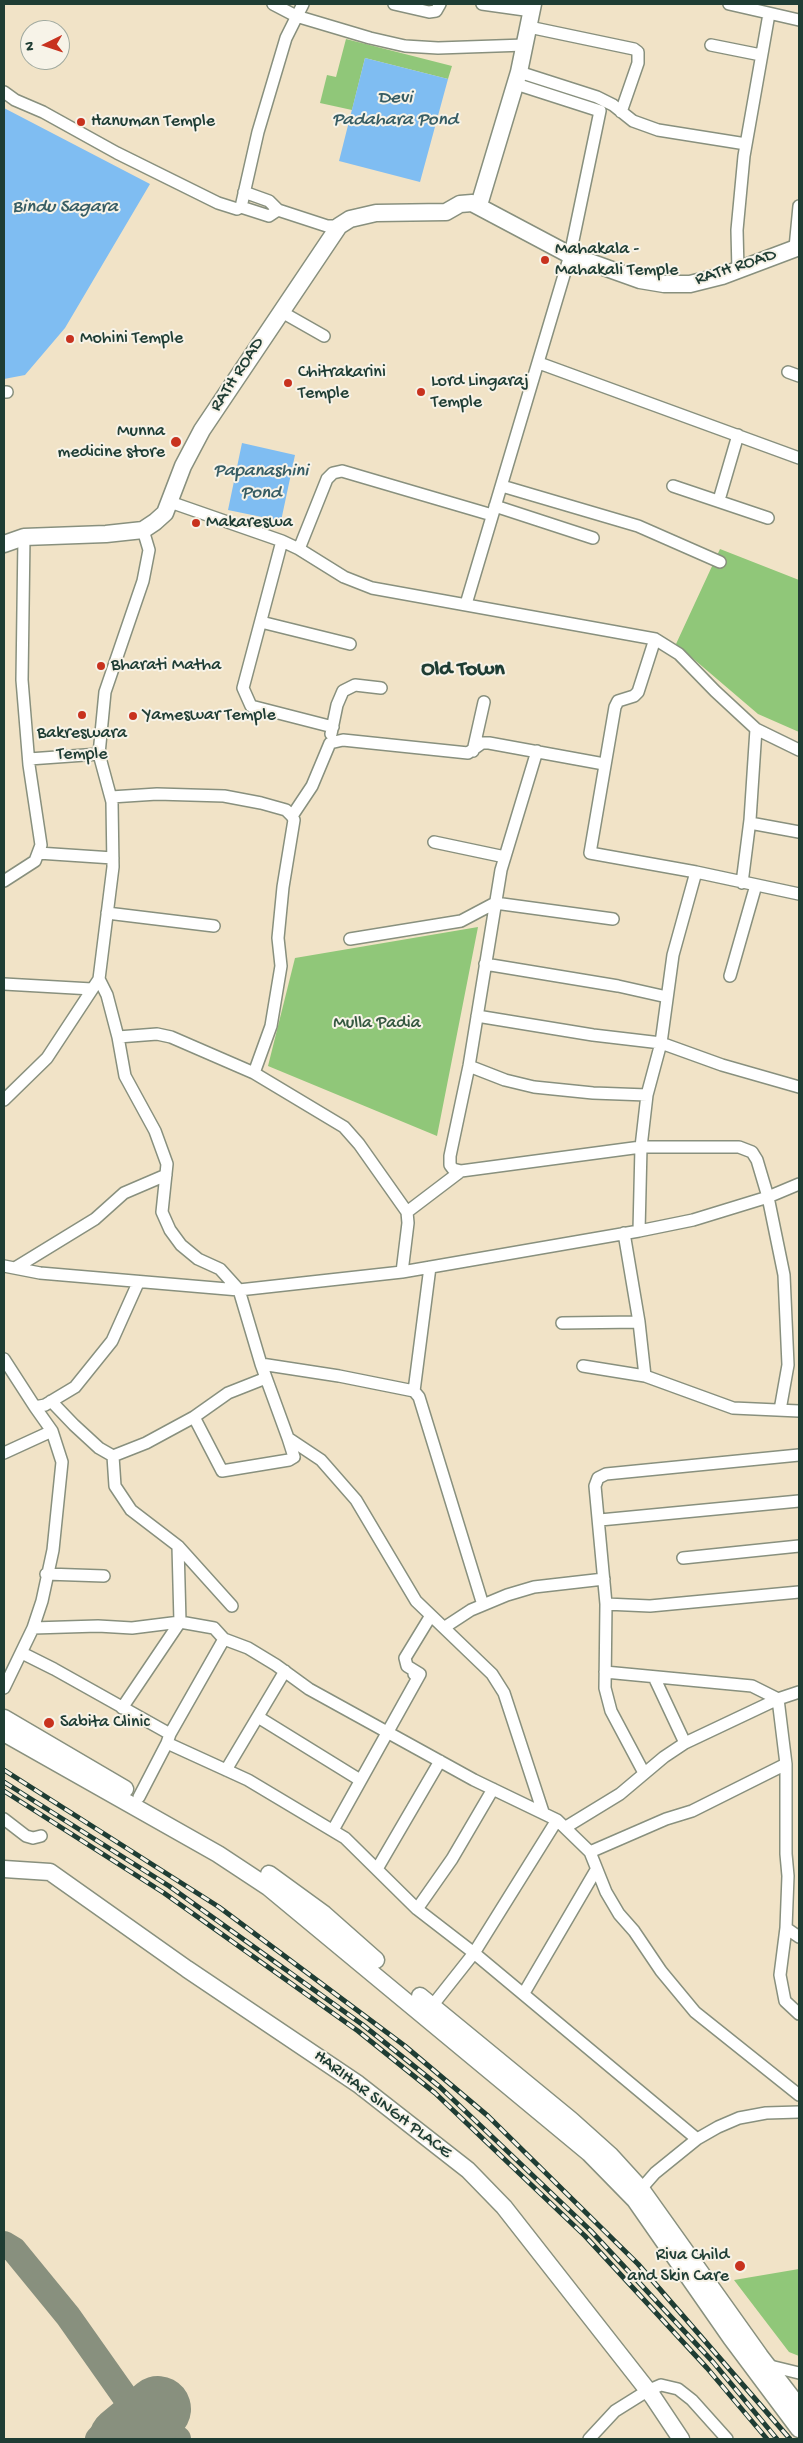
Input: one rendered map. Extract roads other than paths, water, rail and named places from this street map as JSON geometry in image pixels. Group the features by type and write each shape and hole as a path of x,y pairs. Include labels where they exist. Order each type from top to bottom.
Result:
{"street":[{"path":"273,4 296,16 370,38 405,46 438,48 525,45"},
{"path":"241,207 258,132 286,38 302,4"},
{"path":"394,4 429,12 436,10 440,4"},
{"path":"482,4 531,14 638,52 638,63 621,112"},
{"path":"729,4 799,20"},
{"path":"244,192 269,201 278,210 327,226 339,226 350,219 376,212 446,212 460,204 472,203 479,205 518,78 531,14"},
{"path":"738,271 738,230 746,144 769,14"},
{"path":"711,45 761,55"},
{"path":"518,78 597,97 633,121 658,130 746,144"},
{"path":"466,604 570,255 600,111 518,78"},
{"path":"4,92 15,100 43,112 117,153 218,203 232,209 241,207 269,216 278,210"},
{"name":"RATH ROAD","path":"479,205 538,240 570,255 640,280 664,284 690,284 738,271 797,247"},
{"path":"797,247 799,206"},
{"name":"RATH ROAD","path":"143,530 165,513 183,466 202,430 280,311 339,226"},
{"path":"280,311 324,336"},
{"path":"538,362 799,458"},
{"path":"788,372 799,376"},
{"path":"719,500 738,435"},
{"path":"299,549 327,479 333,473 342,471 494,510 593,538"},
{"path":"502,486 638,526 720,562"},
{"path":"672,486 719,500 768,518"},
{"path":"170,502 282,541 299,549 337,573 372,588 655,639 679,654 714,692 756,729 799,750"},
{"path":"4,544 24,537 106,534 143,530 149,550 143,581 105,692 99,754 111,797 113,858 99,979 47,1058 4,1100"},
{"path":"4,881 35,861 41,845 29,759 22,680 24,537"},
{"path":"282,541 243,688 251,706 333,727"},
{"path":"261,622 350,644"},
{"path":"655,639 638,692 634,696 618,701 615,707 590,853 696,872 799,894"},
{"path":"292,816 312,786 330,743 343,692 355,685 381,688"},
{"path":"473,751 484,702"},
{"path":"742,883 750,823 756,729"},
{"path":"330,743 343,740 462,753 473,751 482,743 604,764"},
{"path":"537,751 505,857 495,903 469,1066 450,1156 450,1165 453,1169 461,1170 641,1147 747,1148 757,1160 768,1197 784,1275 788,1365 780,1410"},
{"path":"29,759 99,754"},
{"path":"111,797 157,794 224,796 270,805 286,810 292,816 294,820 283,887 278,938 281,966 271,1026 254,1073"},
{"path":"750,823 799,832"},
{"path":"434,842 505,857"},
{"path":"38,854 113,858"},
{"path":"639,1231 641,1147 647,1095 661,1043 673,955 696,872"},
{"path":"730,976 756,886"},
{"path":"350,938 461,921 495,903 614,920"},
{"path":"108,913 214,926"},
{"path":"485,964 618,986 667,997"},
{"path":"99,979 107,995 118,1037 125,1076 162,1147 167,1164 162,1212 170,1230 181,1246 198,1260 220,1269 238,1290 261,1364 294,1457 289,1460 222,1471 194,1417"},
{"path":"4,984 92,989"},
{"path":"477,1016 576,1033 661,1043 722,1065 799,1086"},
{"path":"118,1037 158,1034 171,1037 254,1073 344,1127 407,1212 408,1223 402,1272"},
{"path":"469,1066 506,1080 534,1087 593,1093 647,1095"},
{"path":"407,1212 461,1170"},
{"path":"9,1267 95,1219 124,1193 166,1175"},
{"path":"9,1267 40,1274 238,1290 402,1272 639,1231 692,1220 768,1197 799,1184"},
{"path":"624,1233 639,1322 645,1376"},
{"path":"414,1391 430,1267"},
{"path":"35,1407 52,1401 75,1387 112,1341 138,1283"},
{"path":"562,1323 639,1322"},
{"path":"4,1359 52,1431 62,1462 53,1550 46,1574 42,1601 33,1628 4,1688"},
{"path":"261,1364 339,1376 414,1391 419,1397 482,1605"},
{"path":"583,1366 645,1376 734,1408 799,1411"},
{"path":"113,1456 146,1443 194,1417 228,1393 266,1378"},
{"path":"52,1401 74,1426 99,1448 113,1456"},
{"path":"4,1453 52,1431"},
{"path":"288,1438 321,1460 356,1500 416,1601 430,1617 445,1627 492,1674 504,1693 543,1812"},
{"path":"644,1773 607,1700 605,1672 606,1604 600,1520 595,1486 598,1478 606,1474 799,1455"},
{"path":"113,1456 115,1486 131,1510 178,1546 232,1606"},
{"path":"600,1520 799,1501"},
{"path":"122,1708 180,1622 178,1546"},
{"path":"683,1558 799,1546"},
{"path":"46,1574 104,1576"},
{"path":"445,1627 482,1605 507,1594 534,1587 604,1579"},
{"path":"606,1604 650,1606 799,1592"},
{"path":"332,1830 417,1674 407,1666 405,1658 430,1617"},
{"path":"33,1628 98,1626 132,1628 180,1622 214,1628 224,1639 248,1648 285,1671 309,1689 493,1789 543,1812 561,1824 590,1852 596,1870 619,1914 634,1931 661,1971 695,2012 799,2095"},
{"path":"139,1797 168,1739 224,1639"},
{"path":"22,1653 122,1708 168,1739 248,1780 345,1838 417,1909 524,1993 697,2138"},
{"path":"226,1770 285,1671"},
{"path":"605,1672 752,1686 778,1699"},
{"path":"654,1677 685,1743"},
{"path":"432,2006 474,1953 561,1824 620,1794 644,1773 685,1743 778,1699 799,1692"},
{"path":"778,1699 786,1764 786,1854 788,1876 786,1928 780,1965 782,1991 786,2001 799,2014"},
{"path":"258,1717 360,1780"},
{"path":"4,1718 260,1868 324,1914 362,1949 571,2120 610,2155 641,2189 799,2428"},
{"path":"4,1733 218,1854 268,1887 589,2152 635,2200 759,2365 799,2407"},
{"path":"376,1869 440,1761"},
{"path":"590,1852 666,1818 692,1811 786,1764"},
{"path":"417,1909 452,1859 493,1789"},
{"path":"4,1819 26,1836 33,1838 41,1836"},
{"name":"HARIHAR SINGH PLACE","path":"4,1869 50,1872 187,1969 358,2084 468,2170 504,2207 647,2391 681,2439"},
{"path":"524,1993 596,1870"},
{"path":"786,1928 798,1935"},
{"path":"641,2189 655,2173 697,2138 739,2118 766,2113 799,2112"},
{"path":"759,2365 799,2372"},
{"path":"589,2439 615,2411 647,2391 661,2385 678,2389 692,2400 728,2439"}],"water":[{"name":"Devi Padahara Pond","path":"365,58 448,79 420,182 339,161"},
{"name":"Bindu Sagara","path":"4,108 150,184 65,328 25,375 4,379"},
{"name":"Papanashini Pond","path":"242,443 295,455 281,521 228,510"}],"railway":[{"path":"4,1770 219,1907 405,2046 488,2116 638,2264 790,2439"},
{"path":"4,1782 169,1886 363,2025 440,2087 591,2231 713,2362 777,2439"},
{"path":"4,1791 164,1893 358,2031 435,2093 585,2236 707,2368 767,2439"}],"place":[{"name":"Hanuman Temple","path":"81,122"},
{"name":"Mahakala - Mahakali Temple","path":"545,260"},
{"name":"Mohini Temple","path":"70,339"},
{"name":"Chitrakarini Temple","path":"288,383"},
{"name":"Lord Lingaraj Temple","path":"421,392"},
{"name":"Munna medicine store","path":"176,442"},
{"name":"Makareswa","path":"196,523"},
{"name":"Bharati Matha","path":"101,666"},
{"name":"Bakreswara Temple","path":"82,715"},
{"name":"Yameswar Temple","path":"133,716"},
{"name":"Sabita Clinic","path":"49,1723"},
{"name":"Riva Child and Skin Care","path":"740,2266"}],"district":[{"name":"Old Town","path":"463,671"}],"park label":[{"name":"Mulla Padia","path":"377,1024"}]}
